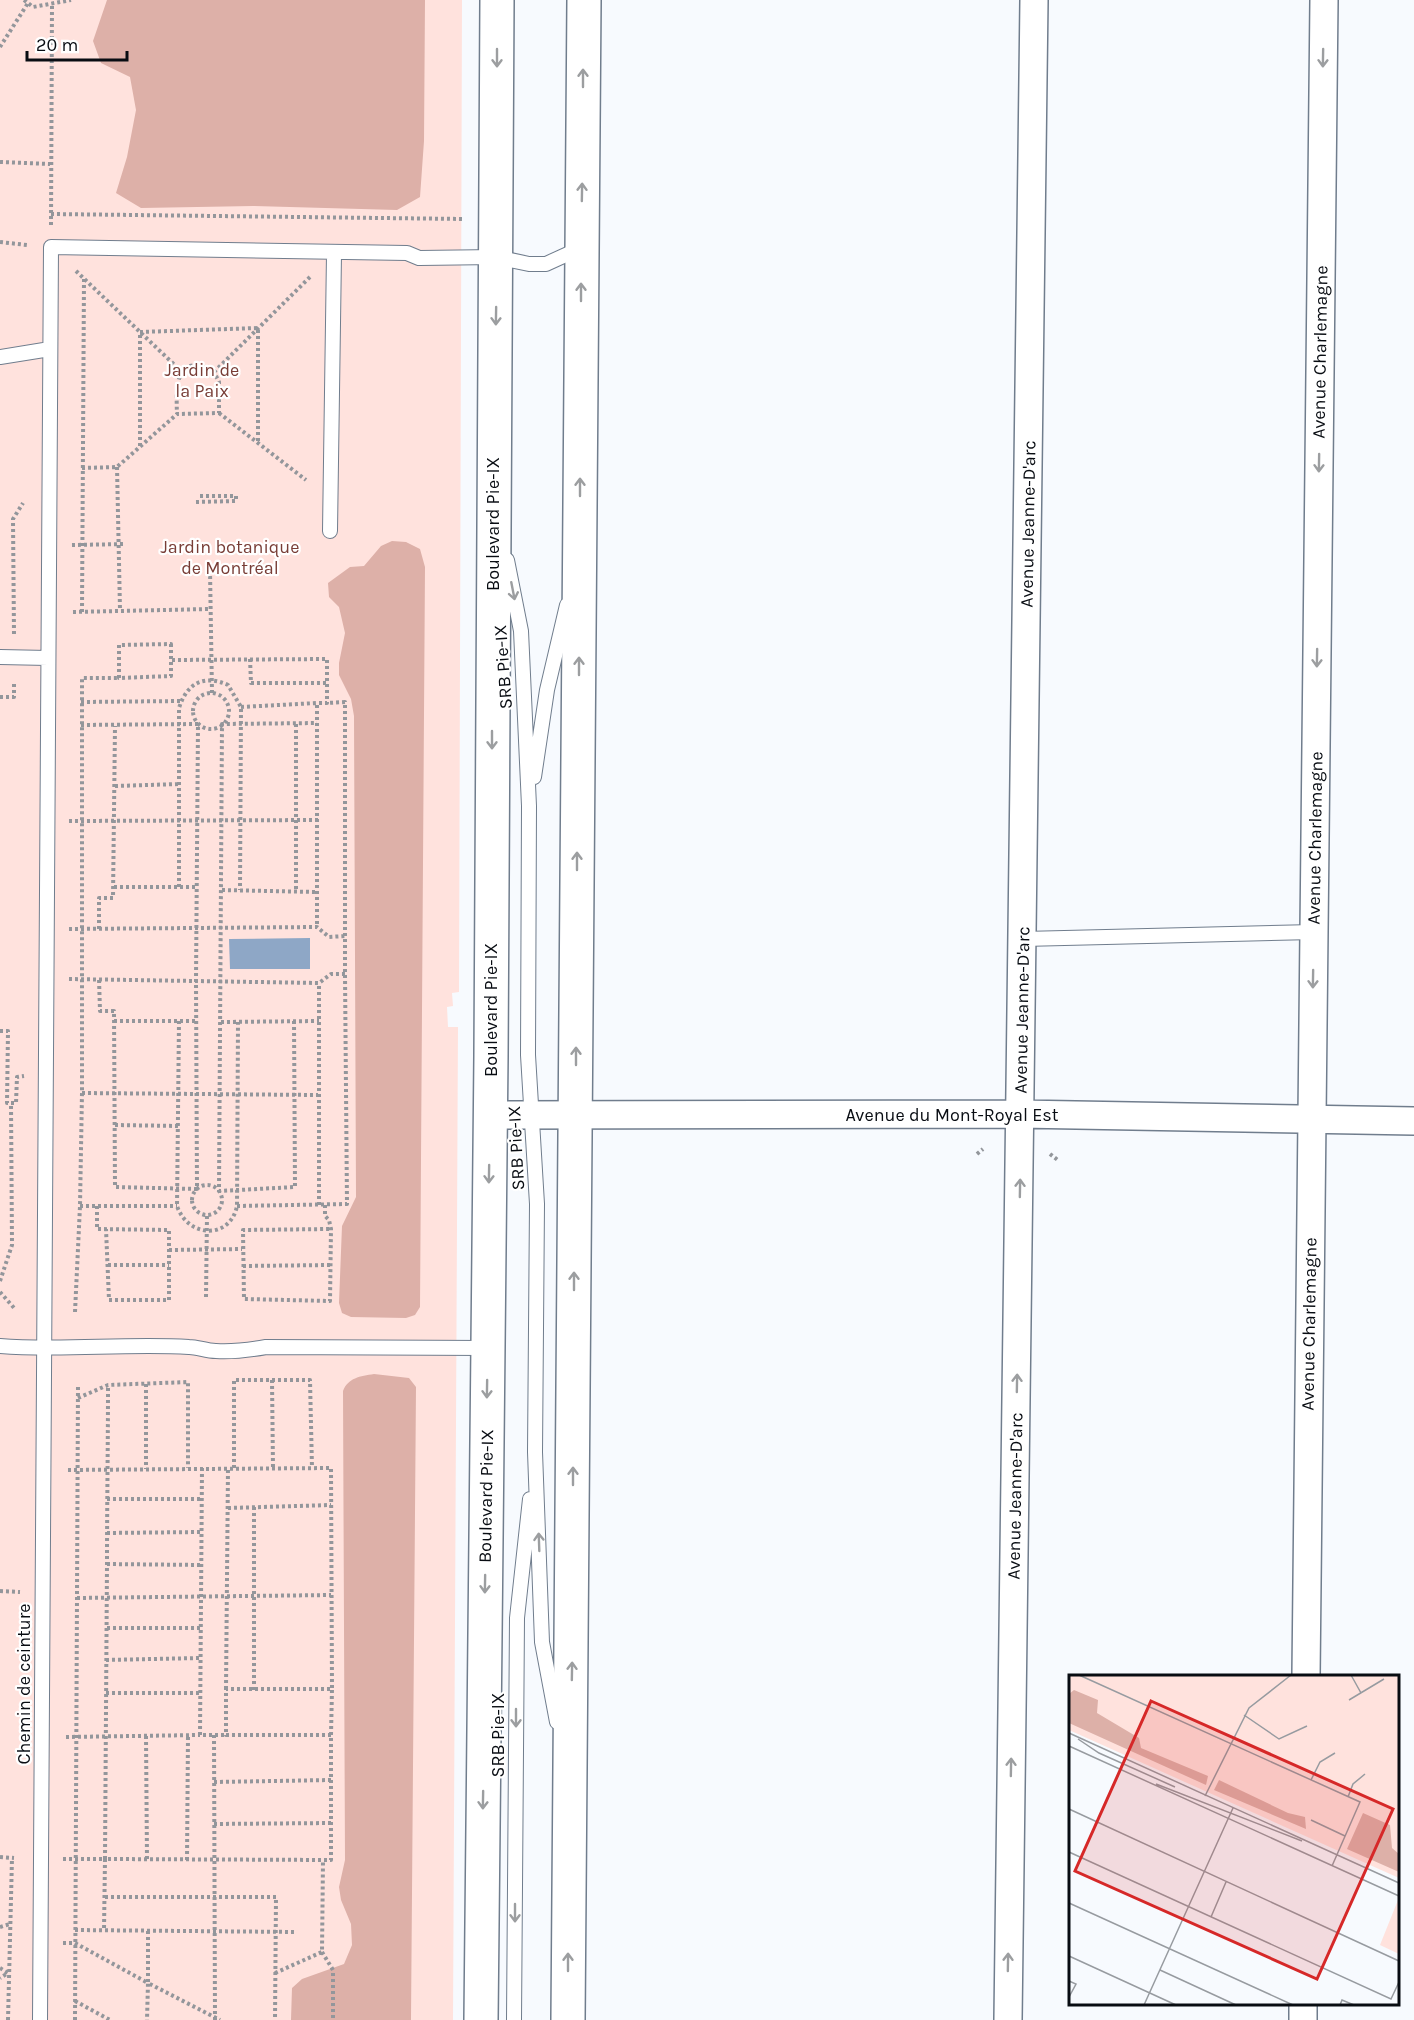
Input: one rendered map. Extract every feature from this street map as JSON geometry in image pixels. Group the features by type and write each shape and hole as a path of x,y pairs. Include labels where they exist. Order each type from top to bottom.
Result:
{"main road":[{"name":"Boulevard Pie-IX","path":"481,2020 490,1115 497,0"},
{"path":"568,2020 584,0"}],"street":[{"name":"Avenue Jeanne-D'arc","path":"1008,2020 1034,0"},
{"name":"Avenue Charlemagne","path":"1306,1675 1324,0"},
{"name":"Avenue du Mont-Royal Est","path":"490,1115 1020,1114 1414,1121"}],"lane":[{"path":"51,247 334,254 406,253 419,258 496,257 529,264 546,264 582,248"},
{"name":"Chemin de ceinture","path":"40,2020 51,247"},
{"path":"330,531 334,254"},
{"path":"0,357 50,349"},
{"name":"SRB Pie-IX","path":"493,492 520,630 529,806 528,1035 537,1214 536,1452 543,1642 570,1792"},
{"name":"SRB Pie-IX","path":"529,806 548,690 580,545"},
{"path":"0,657 48,658"},
{"path":"1023,939 1314,932"},
{"path":"0,1346 190,1347 228,1352 266,1347 487,1348"},
{"name":"SRB Pie-IX","path":"514,2020 517,1618 536,1452"}],"path":[{"path":"24,0 33,7 71,0"},
{"path":"0,47 28,3"},
{"path":"52,3 51,247 182,372"},
{"path":"0,162 50,164"},
{"path":"51,214 312,219 469,219"},
{"path":"214,372 334,254"},
{"path":"84,278 82,612 210,609"},
{"path":"140,332 258,328"},
{"path":"258,328 258,443"},
{"path":"140,332 140,447"},
{"path":"177,414 178,378 182,372 198,365 214,372 219,382 219,412"},
{"path":"82,468 117,467 177,414 219,412 330,499"},
{"path":"117,467 120,611"},
{"path":"14,637 13,519 23,505 23,493"},
{"path":"198,494 199,496 236,496 236,501 196,503 198,494"},
{"path":"69,545 125,544"},
{"path":"210,570 212,693"},
{"path":"75,1312 82,1093 82,678 119,678 171,676 171,644 119,645 119,678"},
{"path":"250,659 251,683 327,683"},
{"path":"172,660 327,659 327,703"},
{"path":"0,697 14,697 14,680"},
{"path":"179,887 181,701 190,687 211,680 228,685 241,707 240,890"},
{"path":"212,693 222,698 228,708 226,719 222,724 219,1191 222,1200 221,1206 215,1213 207,1215 197,1212 192,1203 197,1189 198,724 193,714 194,704 201,696 212,693"},
{"path":"81,702 181,701"},
{"path":"237,1206 347,1204 345,702 241,707"},
{"path":"317,703 317,927"},
{"path":"81,725 198,724 213,728 222,724 317,723"},
{"path":"296,724 296,891"},
{"path":"99,928 99,898 113,898 114,887 116,726"},
{"path":"115,786 180,784"},
{"path":"68,821 318,820"},
{"path":"114,887 197,887"},
{"path":"222,890 317,892"},
{"path":"66,929 317,927 329,937 345,936"},
{"path":"65,979 319,982 331,974 345,974"},
{"path":"99,979 100,1011 114,1011 115,1187 197,1189 206,1185 219,1191 295,1187 294,1022"},
{"path":"318,1205 319,982"},
{"path":"114,1021 197,1021"},
{"path":"179,1021 177,1206 189,1225 207,1230 225,1226 235,1215 237,1206 238,1022"},
{"path":"221,1022 319,1022"},
{"path":"0,1031 8,1030 12,1245 0,1281"},
{"path":"11,1103 16,1103 17,1081"},
{"path":"82,1093 318,1095"},
{"path":"115,1125 178,1125"},
{"path":"977,1154 983,1149"},
{"path":"1050,1153 1059,1161"},
{"path":"325,1205 325,1216 329,1220 331,1229 330,1300 244,1299 243,1230 331,1229"},
{"path":"80,1206 177,1206"},
{"path":"97,1206 97,1229 106,1229 169,1230 169,1300 109,1300 106,1229"},
{"path":"206,1298 207,1215"},
{"path":"169,1250 243,1249"},
{"path":"108,1265 169,1265"},
{"path":"243,1266 331,1265"},
{"path":"0,1292 15,1309"},
{"path":"234,1468 234,1380 310,1380 312,1468"},
{"path":"272,1380 273,1468"},
{"path":"78,1398 108,1385 188,1382 188,1468"},
{"path":"75,2020 78,1384"},
{"path":"146,1384 146,1469"},
{"path":"104,1930 108,1385"},
{"path":"200,1735 202,1468"},
{"path":"226,1736 228,1468"},
{"path":"61,1470 331,1468 332,1595 331,1860 62,1859"},
{"path":"107,1499 202,1499"},
{"path":"228,1508 331,1505"},
{"path":"254,1506 254,1690"},
{"path":"107,1533 201,1532"},
{"path":"107,1564 201,1564"},
{"path":"0,1591 24,1592"},
{"path":"77,1598 332,1595"},
{"path":"107,1628 201,1628"},
{"path":"106,1660 201,1659"},
{"path":"226,1689 332,1689"},
{"path":"106,1693 201,1693"},
{"path":"187,1860 188,1735"},
{"path":"214,1735 215,2019"},
{"path":"63,1738 331,1735"},
{"path":"147,1736 147,1859"},
{"path":"214,1782 332,1780"},
{"path":"214,1824 332,1823"},
{"path":"0,1857 22,1859"},
{"path":"8,2020 12,1858"},
{"path":"323,1860 322,1952 333,1970 333,2020"},
{"path":"105,1896 276,1897 275,2020"},
{"path":"0,1927 10,1924"},
{"path":"75,1930 297,1932"},
{"path":"147,2020 148,1931"},
{"path":"61,1943 75,1943 220,2020"},
{"path":"275,1973 322,1952"},
{"path":"0,1968 8,1973"},
{"path":"0,1978 8,1973"},
{"path":"75,2001 110,2020"}],"green space":[{"name":"Jardin botanique de Montréal","path":"0,0 462,0 459,992 452,993 453,1006 447,1007 448,1027 458,1027 453,2020 0,2020"}],"shaded area":[{"path":"107,0 425,0 424,141 420,197 397,210 253,206 141,208 116,193 127,157 136,110 130,77 101,63 93,41"},
{"path":"392,541 406,542 420,549 425,567 420,1307 415,1315 406,1318 351,1317 342,1313 339,1303 342,1226 356,1197 354,716 351,699 339,675 345,633 339,607 329,597 328,583 350,567 364,566 381,546"},
{"path":"374,1374 409,1378 416,1387 411,2020 291,2020 292,1988 302,1979 344,1964 352,1945 351,1924 341,1900 339,1887 345,1860 343,1391 351,1380"}],"water":[{"path":"310,938 310,969 230,969 229,939"}],"park label":[{"name":"Jardin de la Paix","path":"202,380"}]}
